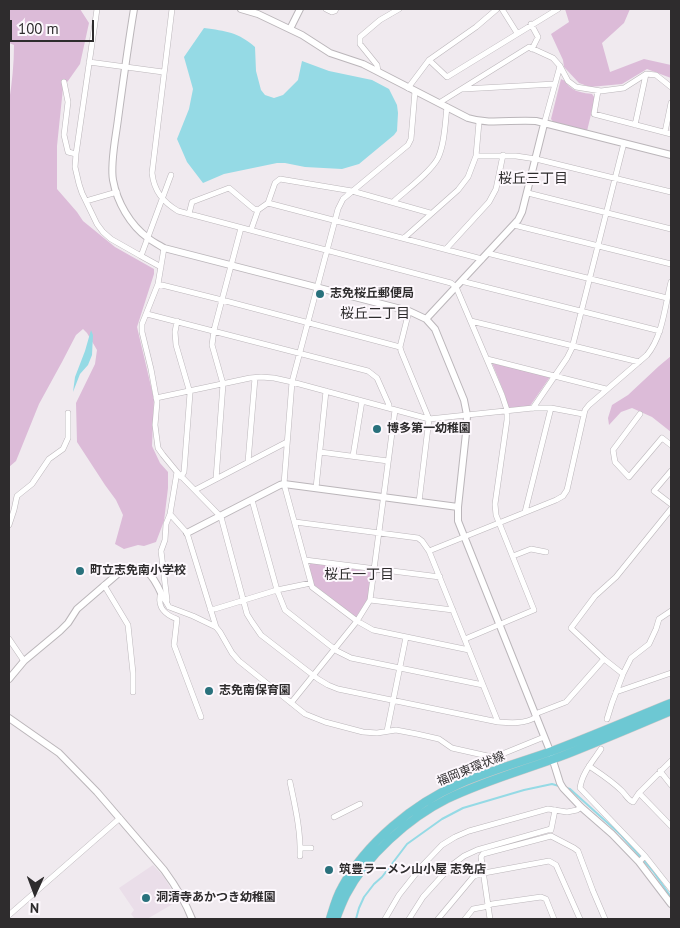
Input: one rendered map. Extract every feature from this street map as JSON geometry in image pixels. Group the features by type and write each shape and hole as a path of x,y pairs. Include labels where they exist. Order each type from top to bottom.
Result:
{"main road":[{"name":"福岡東環状線","path":"336,919 346,894 356,878 383,846 396,833 431,808 461,792 671,703"},
{"name":"福岡東環状線","path":"330,919 341,889 351,872 377,840 401,819 428,801 459,784 552,755 671,711"}],"street":[{"path":"97,9 76,154 75,167 79,184 102,232 161,267"},
{"path":"134,9 113,164 113,179 125,211 133,223 148,238 164,248 409,311 426,319 435,329 464,400 468,415 458,521 552,755 560,783 579,804 640,862 671,904"},
{"path":"172,9 152,173 156,189 162,199 170,206 188,214 451,283 581,311 660,331"},
{"path":"241,9 258,14 302,35 330,53 363,64 479,122 526,120 671,155"},
{"path":"290,30 300,9"},
{"path":"326,9 332,12 336,9"},
{"path":"378,71 377,65 360,44 360,37 380,20 399,9"},
{"path":"408,88 429,60 476,28 497,9"},
{"path":"502,9 517,33"},
{"path":"429,60 447,76 558,9"},
{"path":"531,24 538,36 532,48"},
{"path":"439,103 529,47 553,58 568,81 576,87 598,91 624,88 646,74 656,75 671,87"},
{"path":"89,62 164,72"},
{"path":"426,319 514,225 522,212 560,66"},
{"path":"635,125 646,74"},
{"path":"64,82 68,102 64,135 68,152 76,154"},
{"path":"462,89 555,84"},
{"path":"415,91 411,139 408,145 343,199 338,209 292,382 284,484 312,587 357,621 373,630 469,650"},
{"path":"598,91 594,114 671,134"},
{"path":"665,132 671,103"},
{"path":"393,202 432,166 438,157 442,144 447,107"},
{"path":"404,238 458,190 468,177 476,156 479,122"},
{"path":"533,408 573,346 624,143"},
{"path":"476,156 536,158 671,192"},
{"path":"446,249 489,202 496,189 503,156"},
{"path":"141,256 171,175"},
{"path":"251,230 258,210 268,203 275,183 280,179 352,191 430,213"},
{"path":"188,214 192,202 228,188 254,209 258,210"},
{"path":"86,200 117,192"},
{"path":"528,193 671,229"},
{"path":"268,203 482,259"},
{"path":"514,225 671,264"},
{"path":"216,479 223,384 212,345 214,330 241,228"},
{"path":"164,248 158,284 142,324 156,398 155,425 158,448 179,474 221,517 243,600 252,622 261,635 328,686 506,723 524,722 566,702 604,659"},
{"path":"488,253 667,298"},
{"path":"429,551 563,496 584,410 652,350 660,331 671,282"},
{"path":"158,284 400,347"},
{"path":"458,284 507,410 495,504 499,522 534,610 465,639"},
{"path":"409,311 400,347 429,419 419,502"},
{"path":"147,314 368,371 377,378 389,408"},
{"path":"471,320 639,362"},
{"path":"167,603 161,552 179,474 184,472 190,391 176,345 175,332 177,321"},
{"path":"487,358 606,389"},
{"path":"156,398 255,378 274,378 429,419 533,408 550,408 583,414"},
{"path":"248,462 255,378"},
{"path":"316,488 326,391"},
{"path":"353,456 362,401"},
{"path":"525,512 550,408"},
{"path":"291,703 357,621 370,600 395,410"},
{"path":"9,525 17,496 32,484 49,459 63,449 68,438 68,413"},
{"path":"640,414 613,450 615,462 629,477 662,438 671,444"},
{"path":"195,490 287,442"},
{"path":"320,452 388,461"},
{"path":"671,472 654,491 671,504"},
{"path":"187,533 284,484 458,507"},
{"path":"252,500 276,590 285,610 334,649 351,658 483,685"},
{"path":"623,674 571,628 596,596 616,577 671,509"},
{"path":"170,514 187,533 216,627 232,653 239,661 305,714 325,722 363,732 377,734 387,731 402,731 439,738 452,748 492,757 544,736"},
{"path":"295,522 418,538 422,541 429,551 440,577 498,722"},
{"path":"513,556 531,549 546,552"},
{"path":"305,560 440,577"},
{"path":"9,679 24,661 68,624 77,609 120,572 128,569 138,568 150,574 155,579 169,607 194,616 216,627"},
{"path":"210,609 276,590 311,583"},
{"path":"104,585 128,625 133,692"},
{"path":"162,595 159,601 164,612 168,616 177,619 174,645 201,717"},
{"path":"370,600 453,610"},
{"path":"607,718 631,658 649,644 659,619 671,610"},
{"path":"387,731 406,637"},
{"path":"9,639 24,661"},
{"path":"616,692 671,673"},
{"path":"9,718 58,753 97,792 174,883 192,919"},
{"path":"601,749 589,766 581,781 580,788 645,856 671,889"},
{"path":"589,766 606,777 633,802 671,761"},
{"path":"660,771 671,785"},
{"path":"290,782 299,829 300,856"},
{"path":"640,793 671,826"},
{"path":"334,818 360,804"},
{"path":"385,919 399,895 422,866 442,845 455,837 469,831 548,809 567,812 577,810 579,804"},
{"path":"551,836 555,810"},
{"path":"9,915 120,818"},
{"path":"409,919 423,897 452,865 464,856 477,850 551,829"},
{"path":"490,919 481,857 483,854 551,836 578,851 605,919"},
{"path":"300,848 310,848"},
{"path":"640,862 645,856"},
{"path":"438,919 474,876 549,861 556,865 580,919"},
{"path":"465,919 473,909 492,904 542,897 546,899 554,919"}],"shaded area":[{"path":"9,9 80,9 89,23 80,64 63,88 57,146 57,189 83,221 115,247 154,269 137,327 154,399 152,446 160,463 168,472 168,488 164,521 156,542 144,546 138,545 124,549 115,544 123,515 116,500 77,442 76,403 95,364 97,350 83,329 76,335 39,404 16,461 9,467 9,102 13,74 14,45 9,43"},
{"path":"565,9 630,9 624,23 602,43 610,72 644,59 671,65 671,78 647,69 622,84 590,87 579,83 564,67 563,60 551,34 569,22"},
{"path":"561,79 573,89 592,94 595,98 587,131 554,123 551,119"},
{"path":"671,356 671,432 652,417 632,408 621,412 609,425 608,418 612,405 628,395"},
{"path":"492,363 550,377 530,406 508,408 505,395"},
{"path":"311,562 371,572 368,599 356,617 314,585 309,567"},
{"path":"153,865 164,877 178,901 147,919 135,919 131,914 134,910 119,888"}],"water":[{"path":"204,28 231,33 243,38 255,47 256,71 261,90 265,95 274,98 283,95 298,80 302,61 329,71 372,80 389,89 397,105 397,131 359,164 342,169 277,163 224,174 203,183 187,162 177,139 189,109 193,89 184,57"},
{"path":"91,330 93,335 92,355 88,365 80,374 73,392 75,377"}],"waterway":[{"path":"356,919 364,897 407,844 442,819 463,808 524,790 552,784 559,786"},
{"path":"566,788 570,789 621,835 653,871 671,897"}],"place":[{"name":"志免桜丘郵便局","path":"320,294"},
{"name":"博多第一幼稚園","path":"377,429"},
{"name":"町立志免南小学校","path":"80,571"},
{"name":"志免南保育園","path":"209,691"},
{"name":"筑豊ラーメン山小屋 志免店","path":"329,870"},
{"name":"洞清寺あかつき幼稚園","path":"146,898"}],"district":[{"name":"桜丘三丁目","path":"533,179"},
{"name":"桜丘二丁目","path":"375,314"},
{"name":"桜丘一丁目","path":"359,575"}]}
